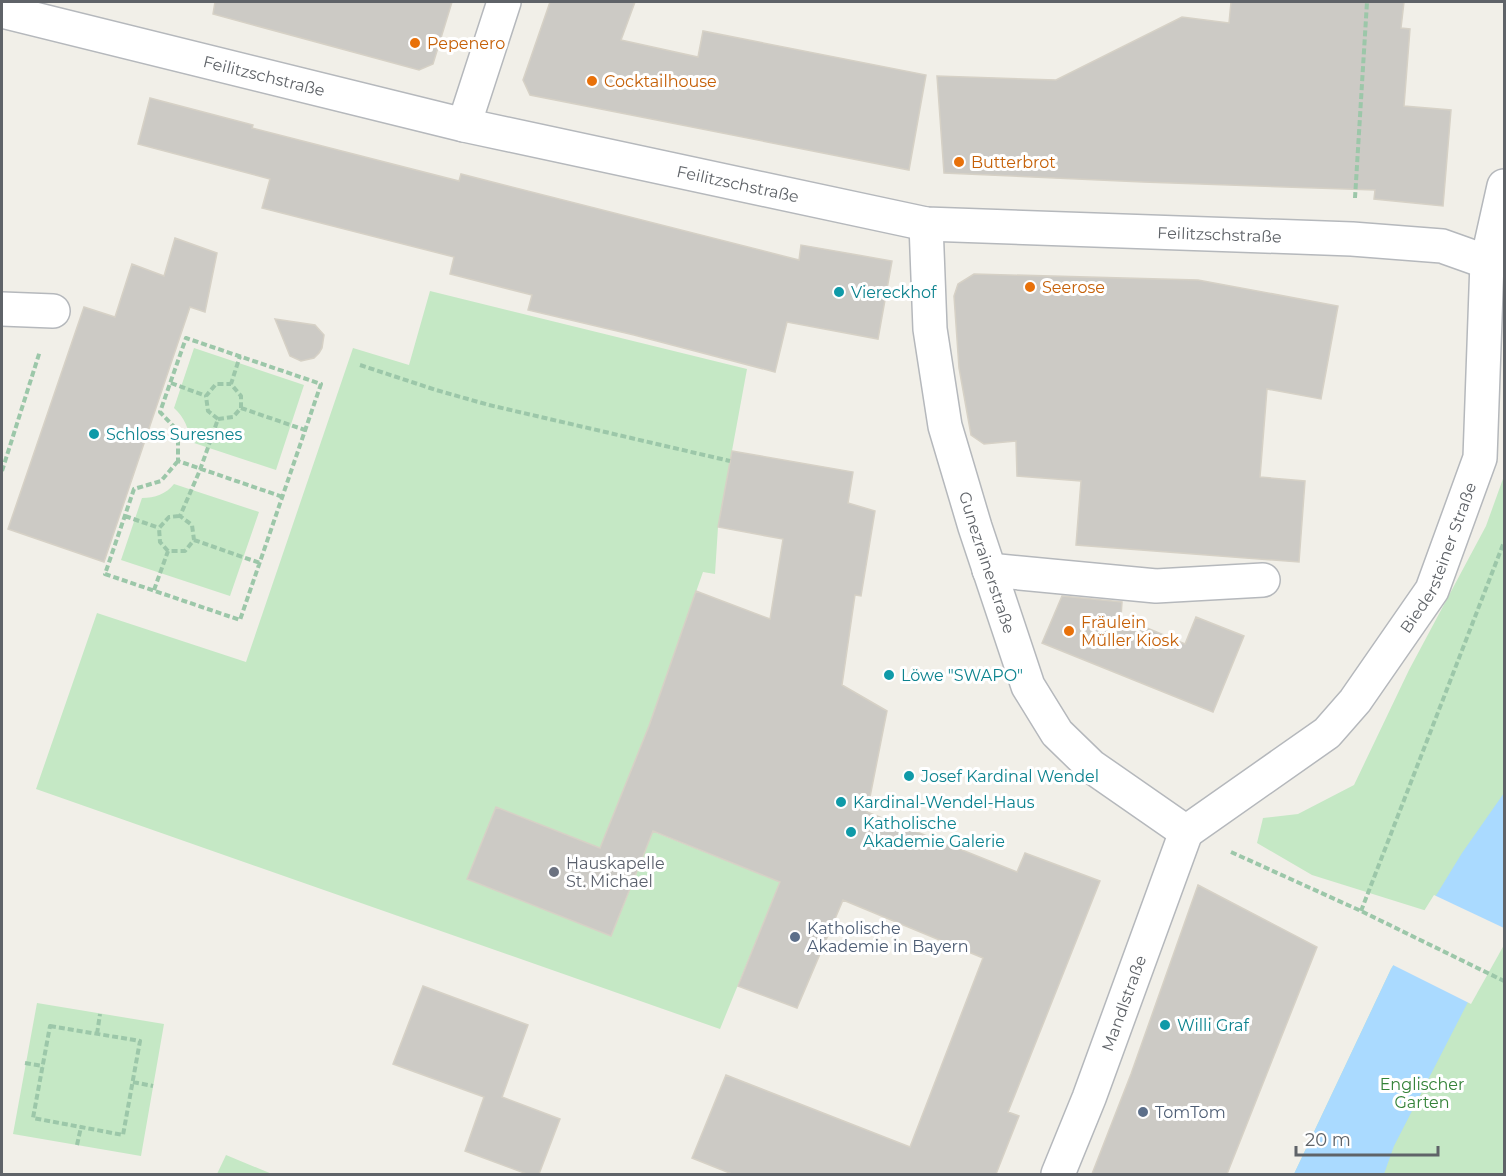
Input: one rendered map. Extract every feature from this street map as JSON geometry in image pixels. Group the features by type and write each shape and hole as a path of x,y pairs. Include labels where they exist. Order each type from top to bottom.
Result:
{"street":[{"path":"464,125 504,2"},
{"name":"Feilitzschstraße","path":"2,10 464,125 926,224 1352,239 1442,246 1488,262"},
{"name":"Biedersteiner Straße","path":"1186,832 1327,733 1355,701 1432,590 1480,458 1488,262 1504,186"},
{"name":"Gunezrainerstraße","path":"926,224 930,329 945,426 989,570 1028,686 1057,733 1091,766 1186,832"},
{"path":"2,309 52,311"},
{"path":"989,570 1156,586 1263,580"},
{"name":"Mandlstraße","path":"1058,1174 1089,1098 1186,832"}],"path":[{"path":"1352,239 1367,2"},
{"path":"2,471 52,311"},
{"path":"186,338 321,384 240,620 105,574 134,489 161,482 178,461 178,431 160,412 171,383 186,338"},
{"path":"231,384 240,356"},
{"path":"360,365 489,405 730,461"},
{"path":"171,383 206,396"},
{"path":"216,384 231,384 241,396 241,408 233,417 218,419 208,411 206,396 216,384"},
{"path":"241,408 305,430"},
{"path":"180,516 200,470 218,419"},
{"path":"178,461 283,496"},
{"path":"125,516 159,528"},
{"path":"180,516 192,525 194,540 185,551 168,550 160,542 159,528 169,517 180,516"},
{"path":"194,540 260,563"},
{"path":"1361,911 1504,542"},
{"path":"154,590 168,550"},
{"path":"1186,832 1361,911 1503,981 1504,989"},
{"path":"97,1034 100,1014"},
{"path":"50,1026 140,1041 123,1135 33,1118 43,1066 50,1026"},
{"path":"25,1063 43,1066"},
{"path":"133,1082 153,1086"},
{"path":"78,1145 81,1127"}],"green space":[{"path":"430,291 747,369 718,527 715,574 703,572 649,726 600,848 496,807 611,936 640,865 639,826 780,882 720,1029 36,789 97,613 246,662 353,348 409,365"},
{"path":"194,348 304,385 276,470 191,442 186,424 174,408"},
{"path":"1504,476 1504,1174 1294,1174 1391,969 1427,911 1312,875 1257,843 1263,818 1298,814 1354,785 1409,670 1486,526"},
{"path":"174,484 259,512 230,596 121,560 142,498 160,495"},
{"path":"37,1003 164,1024 141,1156 13,1134"},
{"path":"226,1155 272,1174 217,1174"}],"water":[{"name":"Englischer Garten","path":"1504,793 1504,939 1468,1002 1394,1146 1384,1174 1294,1174 1391,969 1462,853"}],"pier":[{"path":"1434,895 1504,928 1504,945 1471,1004 1391,964"}],"building":[{"path":"215,2 452,2 433,64 419,70 213,14"},
{"path":"550,2 635,2 621,40 698,57 703,31 926,75 909,170 530,95 523,80"},
{"path":"1231,2 1404,2 1401,28 1410,29 1404,106 1451,110 1443,206 1374,199 1375,190 944,173 937,76 1056,80 1182,17 1229,23"},
{"path":"150,98 253,125 252,128 459,181 461,174 799,260 801,245 892,261 878,339 787,322 775,372 528,310 532,295 450,274 454,257 262,208 270,179 138,144"},
{"name":"Schloss Suresnes","path":"175,238 217,253 205,312 190,307 104,562 8,529 84,307 115,317 132,264 164,276"},
{"path":"974,274 1198,280 1338,306 1321,399 1267,389 1260,477 1305,481 1299,562 1076,545 1081,481 1017,476 1016,441 984,444 971,435 959,368 954,296 958,284"},
{"path":"275,319 315,325 324,335 319,353 314,358 301,361 290,356"},
{"path":"732,451 853,472 848,503 875,511 861,596 855,595 842,685 887,711 867,812 1017,872 1025,853 1100,881 1008,1112 1019,1116 996,1174 732,1174 692,1158 726,1075 910,1147 983,958 843,900 797,1008 738,986 780,882 653,831 611,936 467,879 496,807 600,848 649,726 696,591 770,619 783,539 718,527"},
{"path":"1062,596 1122,602 1121,617 1185,644 1196,617 1244,636 1213,712 1042,643"},
{"path":"1198,885 1317,947 1227,1174 1092,1174 1131,1074"},
{"path":"423,986 528,1025 502,1097 560,1119 539,1174 527,1174 465,1151 484,1097 393,1064"}],"place":[{"name":"Pepenero","path":"415,43"},
{"name":"Cocktailhouse","path":"592,81"},
{"name":"Butterbrot","path":"959,162"},
{"name":"Seerose","path":"1030,287"},
{"name":"Viereckhof","path":"839,292"},
{"name":"Schloss Suresnes","path":"94,434"},
{"name":"Fräulein Müller Kiosk","path":"1069,631"},
{"name":"Löwe \"SWAPO\"","path":"889,675"},
{"name":"Josef Kardinal Wendel","path":"909,776"},
{"name":"Kardinal-Wendel-Haus","path":"841,802"},
{"name":"Katholische Akademie Galerie","path":"851,832"},
{"name":"Hauskapelle St. Michael","path":"554,872"},
{"name":"Katholische Akademie in Bayern","path":"795,937"},
{"name":"Willi Graf","path":"1165,1025"},
{"name":"TomTom","path":"1143,1112"}]}
